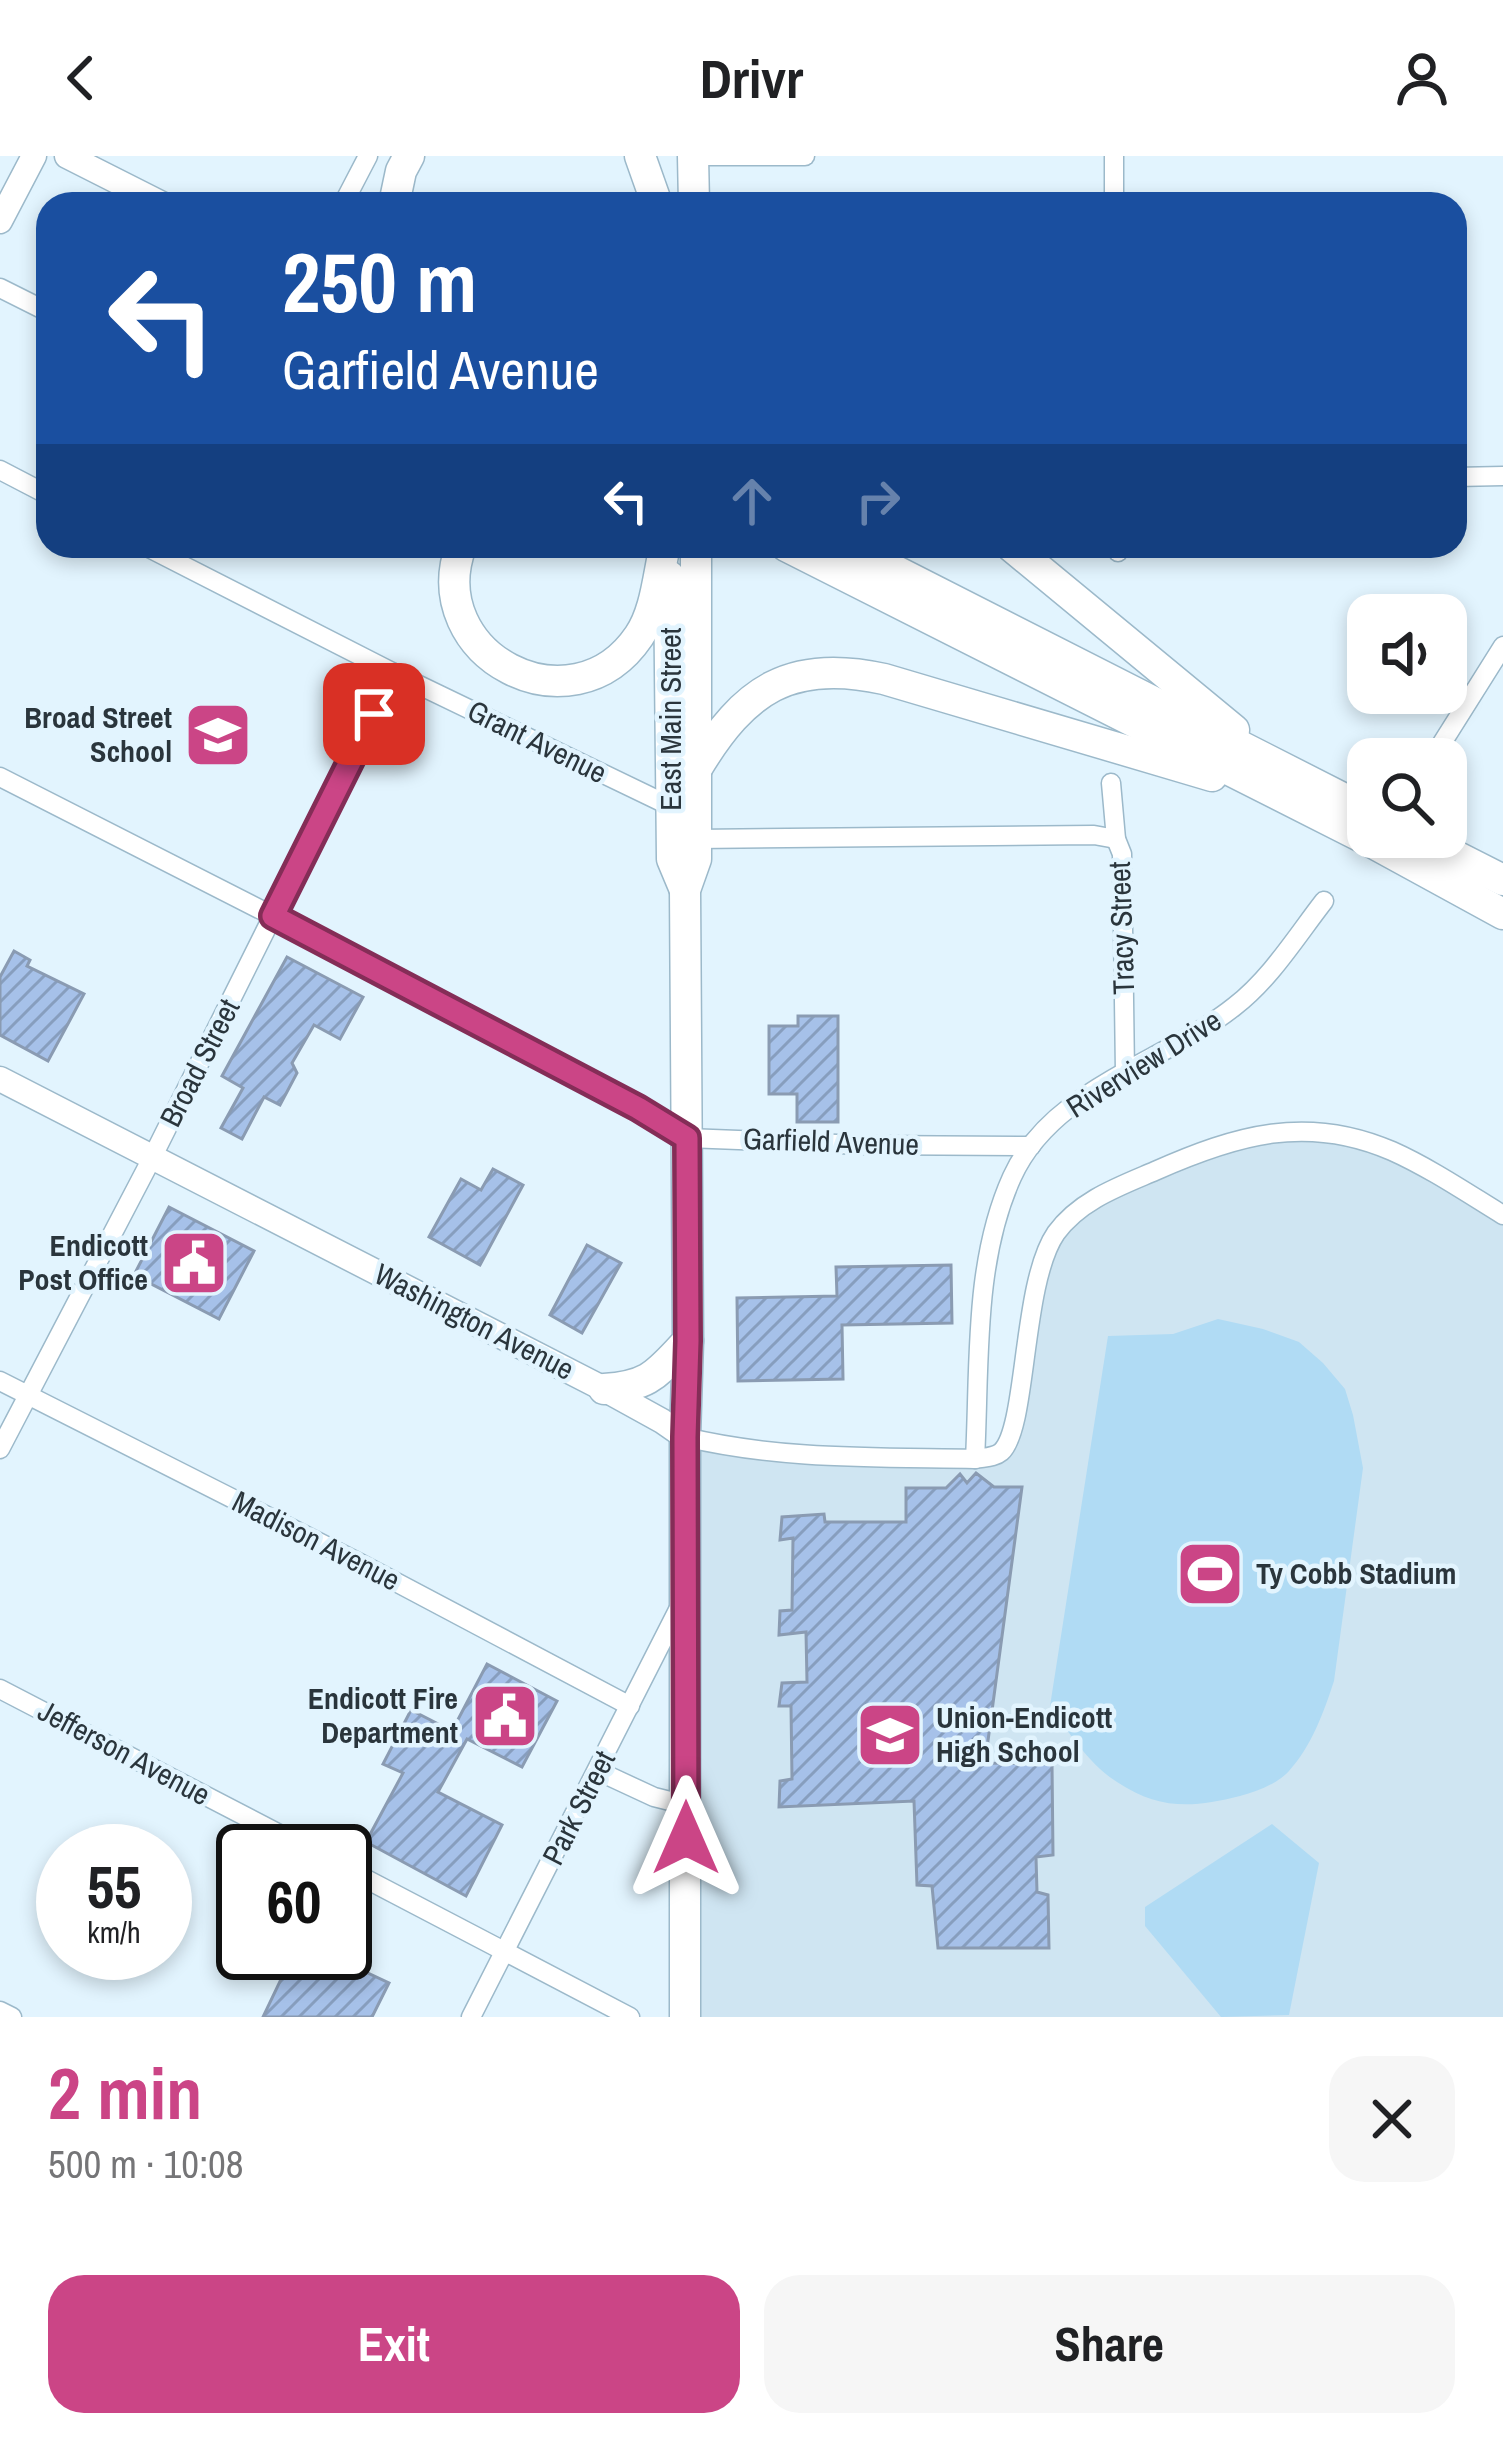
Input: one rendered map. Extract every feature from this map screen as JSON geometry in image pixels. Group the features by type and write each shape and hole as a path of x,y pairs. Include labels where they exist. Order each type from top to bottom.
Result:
{"main road":[{"path":"397,192 409,156"},
{"path":"640,156 656,192"},
{"path":"662,192 664,156"},
{"path":"695,192 697,156"},
{"path":"456,558 457,602 475,640 503,666 543,681 562,682 605,669 637,640 647,623 664,558"},
{"name":"East Main Street","path":"667,558 672,859 685,890"},
{"name":"East Main Street","path":"685,2017 685,890 696,859 696,558"},
{"path":"810,558 1364,838 1502,914"},
{"path":"871,558 1347,801"},
{"path":"1026,558 1233,729 1313,783"},
{"path":"697,769 719,732 760,693 793,676 824,671 884,679 1269,790"},
{"path":"1460,858 1503,880"},
{"path":"604,1389 633,1387 654,1376 688,1341"}],"street":[{"path":"0,221 34,156"},
{"path":"67,156 138,192"},
{"path":"349,192 368,156"},
{"path":"697,156 805,156"},
{"path":"1114,156 1114,192"},
{"path":"0,288 36,306"},
{"path":"0,470 36,489"},
{"path":"1467,477 1503,476"},
{"name":"Grant Avenue","path":"169,558 672,807"},
{"path":"1445,738 1503,646"},
{"name":"Broad Street","path":"0,1449 152,1158 394,673"},
{"name":"Garfield Avenue","path":"0,777 273,916 687,1138 1031,1146"},
{"name":"Tracy Street","path":"1111,784 1122,854 1125,1073"},
{"path":"696,838 1094,835 1116,839"},
{"name":"Riverview Drive","path":"975,1459 984,1283 997,1216 1013,1173 1047,1126 1084,1098 1231,1010 1258,987 1324,901"},
{"name":"Washington Avenue","path":"0,1079 604,1389 685,1437 728,1448 825,1456 975,1459"},
{"path":"975,1459 1003,1450 1013,1430 1030,1305 1041,1263 1056,1234 1102,1194 1228,1141 1301,1130 1347,1136 1390,1150 1503,1214"},
{"name":"Madison Avenue","path":"0,1381 630,1706"},
{"name":"Park Street","path":"471,2017 684,1598"},
{"name":"Jefferson Avenue","path":"0,1689 260,1824"},
{"path":"598,1771 654,1797 686,1805"},
{"path":"372,1882 630,2017"},
{"path":"0,2011 12,2017"}],"shaded area":[{"path":"1347,1136 1503,1215 1503,2017 685,2017 685,1437 825,1456 1003,1450 1030,1305 1075,1213 1228,1141"},
{"name":"Ty Cobb Stadium","path":"1218,1319 1299,1342 1323,1363 1345,1389 1363,1468 1334,1681 1310,1740 1289,1771 1266,1787 1223,1800 1177,1804 1147,1798 1107,1775 1050,1706 1108,1336 1173,1334"},
{"path":"1272,1824 1319,1863 1289,2015 1221,2017 1145,1926 1145,1907"}],"building":[{"path":"14,951 30,960 27,966 84,994 48,1061 0,1035 0,977"},
{"path":"287,957 363,997 340,1039 314,1025 292,1063 297,1073 280,1105 264,1097 242,1139 221,1128 243,1088 222,1076"},
{"path":"798,1016 838,1016 838,1122 797,1122 797,1094 769,1094 769,1026 798,1026"},
{"path":"493,1169 523,1185 480,1265 429,1237 461,1179 481,1190"},
{"name":"Endicott Post Office","path":"169,1207 254,1251 219,1319 134,1275"},
{"path":"587,1245 621,1263 582,1333 550,1315"},
{"path":"951,1265 952,1323 842,1325 843,1379 738,1381 737,1298 837,1296 836,1267"},
{"name":"Union-Endicott High School","path":"976,1473 994,1487 1022,1487 985,1763 1052,1764 1053,1855 1036,1857 1037,1892 1048,1895 1049,1948 938,1948 932,1886 917,1885 914,1801 779,1807 780,1781 792,1779 791,1706 779,1706 782,1683 807,1682 806,1632 779,1635 780,1611 792,1610 793,1538 780,1540 782,1517 824,1514 825,1522 906,1522 906,1488 946,1488 960,1474 967,1483"},
{"path":"487,1664 557,1701 522,1767 467,1739 438,1792 502,1825 466,1896 372,1845 372,1831 403,1773 383,1764 411,1710 452,1731"},
{"path":"372,1975 389,1983 372,2017 263,2017 281,1980 372,1980"}],"place":[{"name":"Broad Street School","path":"218,735"},
{"name":"Endicott Post Office","path":"194,1263"},
{"name":"Ty Cobb Stadium","path":"1210,1574"},
{"name":"Endicott Fire Department","path":"505,1716"},
{"name":"Union-Endicott High School","path":"890,1735"}],"route":[{"path":"374,714 273,916 687,1138 686,1838"}]}
